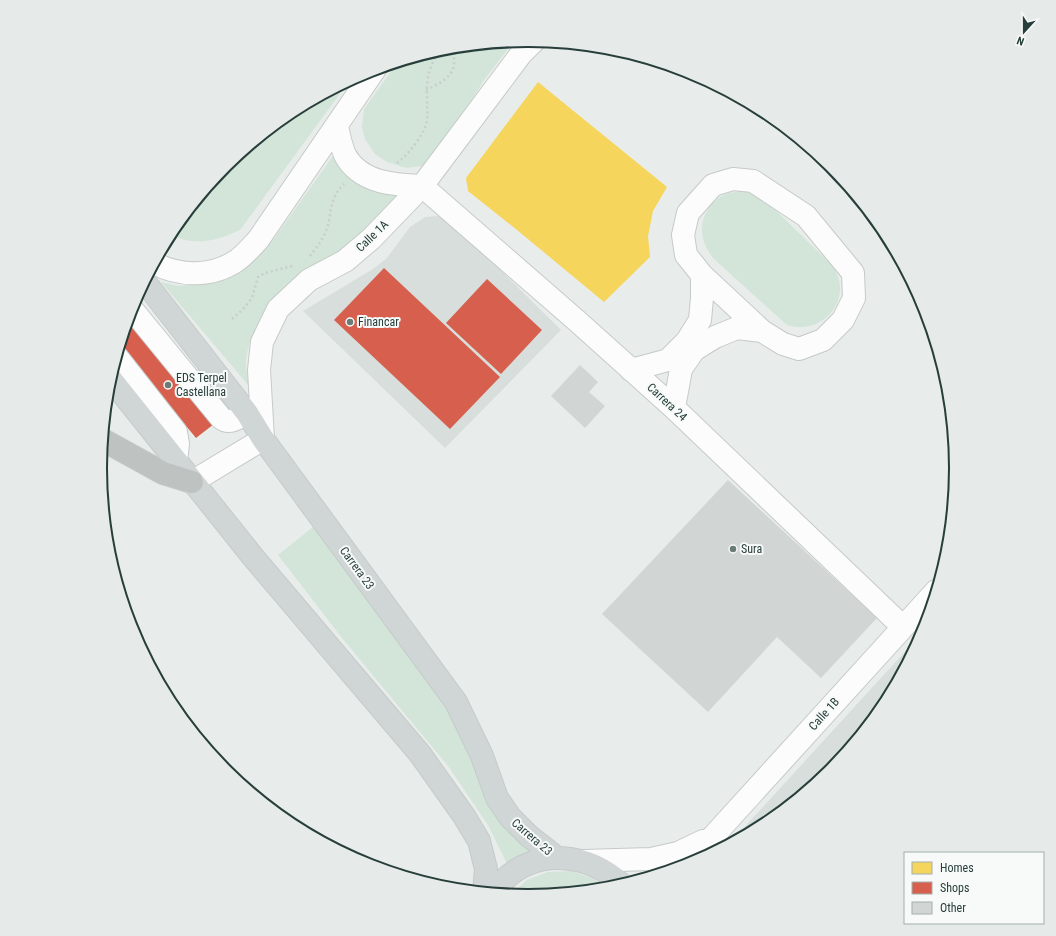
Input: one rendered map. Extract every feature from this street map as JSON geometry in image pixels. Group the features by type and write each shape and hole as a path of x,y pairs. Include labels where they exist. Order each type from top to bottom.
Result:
{"highway":[{"path":"108,443 163,473 192,482"}],"main road":[{"name":"Carrera 23","path":"148,287 247,413 263,439 456,702 482,756 497,798 510,817 529,836 557,858"},
{"path":"115,385 253,557 420,754 464,816 479,842 486,870 485,886"},
{"path":"498,888 504,880 520,869 538,861 557,858 570,858 584,861 599,867 617,879"}],"street":[{"name":"Calle 1A","path":"263,439 259,370 262,342 278,309 309,280 345,261 371,239 422,186 527,47"},
{"path":"158,266 165,269 196,274 218,270 237,261 258,240 369,78"},
{"path":"336,126 340,142 346,156 356,169 374,180 396,185 422,186"},
{"path":"733,179 753,181 806,216 853,273 854,298 843,320 823,340 799,349 783,344 762,331 702,275 686,255 683,235 688,213 713,185 733,179"},
{"name":"Carrera 24","path":"422,186 674,408 903,627"},
{"path":"631,370 668,360 687,341 700,320 702,275"},
{"path":"136,314 221,418 230,422 247,413"},
{"path":"674,408 681,369 694,350 715,337 737,328 762,331"},
{"path":"120,361 176,432 178,444 176,461"},
{"path":"192,482 263,439"},
{"name":"Calle 1B","path":"698,853 928,600"},
{"name":"Calle 1B","path":"584,861 651,859 678,853 713,836"}],"path":[{"path":"426,90 446,80 454,65 455,57 454,54"},
{"path":"306,259 320,243 326,231 331,206 339,189 350,179 361,182 368,179 374,180 403,159 422,133 427,122 428,112 426,90 428,70 435,58"},
{"path":"232,319 252,298 258,277 265,273 297,265"}],"shaded area":[{"path":"438,216 460,230 561,330 445,448 303,311 373,269 386,259 410,227 425,217"},
{"path":"909,647 893,679 878,702 845,746 806,785 762,818 741,831"}],"green space":[{"path":"509,48 484,80 453,130 422,166 406,168 387,162 375,154 365,139 362,127 364,109 393,69 446,55"},
{"path":"343,90 240,230 214,240 197,241 176,237 211,190 250,151 294,118"},
{"path":"338,149 407,190 380,225 264,313 254,332 247,353 246,367 249,386 161,282 178,286 215,282 232,277 273,240"},
{"path":"741,191 755,194 765,200 834,267 840,285 839,299 832,312 821,322 807,327 787,325 711,255 704,241 702,231 704,217 707,211 717,200 729,193"},
{"path":"318,523 450,707 544,854 507,864 488,825 448,766 342,638 278,555"},
{"path":"571,871 592,878 599,883 556,888 517,889 527,880 548,872"}],"building: Homes":[{"path":"538,82 667,187 653,211 648,236 650,257 604,302 468,191 466,178"}],"building: Shops":[{"path":"384,268 500,377 450,429 334,320"},
{"path":"487,279 542,330 501,374 446,323"},
{"name":"EDS Terpel Castellana","path":"134,319 214,424 196,438 124,350"}],"building: Other":[{"path":"580,365 598,382 589,392 605,406 585,428 551,396"},
{"name":"Sura","path":"728,480 877,618 821,678 777,637 708,712 602,614"}],"place":[{"name":"Financar","path":"350,322"},
{"name":"EDS Terpel Castellana","path":"168,385"},
{"name":"Sura","path":"733,549"}]}
